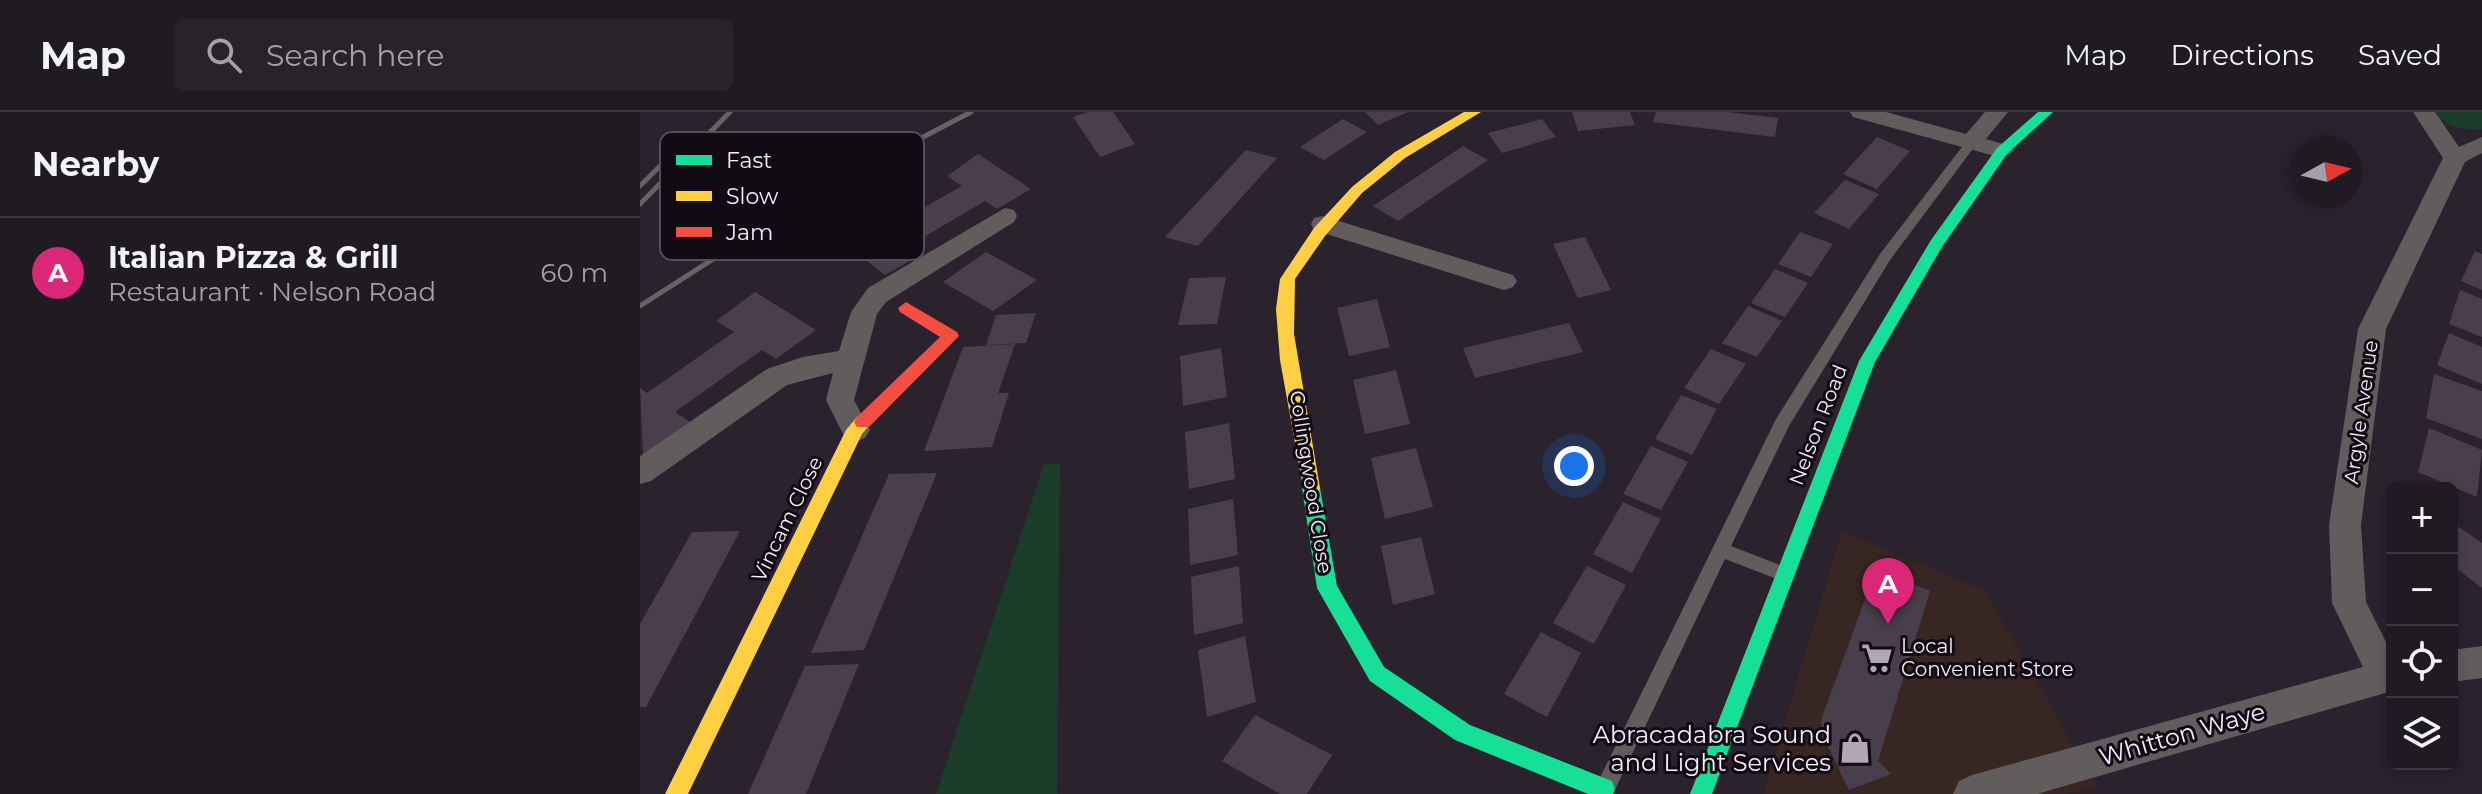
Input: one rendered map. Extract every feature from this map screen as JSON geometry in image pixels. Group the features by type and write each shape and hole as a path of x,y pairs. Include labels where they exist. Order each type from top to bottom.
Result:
{"street":[{"name":"Collingwood Close","path":"1474,112 1437,130 1371,174 1323,224 1285,284 1287,333 1327,588 1377,674 1463,733 1603,791"},
{"path":"1861,112 2002,151"},
{"path":"1972,142 1997,112"},
{"name":"Nelson Road","path":"1702,794 1783,574 1867,361 1936,244 2002,151 2046,112"},
{"path":"2424,112 2455,158 2482,144"},
{"name":"Argyle Avenue","path":"2386,672 2349,603 2345,525 2372,329 2455,158"},
{"path":"855,430 840,400 864,312 877,295 1005,216"},
{"path":"1323,224 1504,281"},
{"name":"Vincam Close","path":"676,794 855,430 951,336 906,308"},
{"path":"640,472 777,377 803,367 852,360"},
{"path":"2458,665 2482,662"},
{"name":"Whitton Waye","path":"1972,794 2386,677"}],"lane":[{"path":"1603,791 1782,423 1885,257 1972,142"},
{"path":"1721,550 1783,574"}],"shaded area":[{"path":"1842,531 1985,591 2096,785 2067,794 1763,794"}],"green space":[{"path":"2436,112 2482,112 2482,129 2450,125"},
{"path":"1060,463 1057,794 936,794 1044,464"}],"building":[{"path":"1088,112 1113,112 1135,144 1100,157 1073,117"},
{"path":"1365,112 1408,112 1378,125"},
{"path":"1572,112 1630,112 1635,125 1578,131"},
{"path":"1656,112 1727,112 1778,118 1775,137 1653,122"},
{"path":"1343,119 1367,132 1324,160 1300,147"},
{"path":"1542,119 1556,137 1502,153 1488,133"},
{"path":"1877,137 1910,151 1877,189 1843,174"},
{"path":"1463,146 1488,160 1398,221 1373,206"},
{"path":"1246,150 1277,158 1198,246 1165,237"},
{"path":"978,154 1031,189 997,209 985,201 924,237 924,207 962,186 947,176"},
{"path":"1845,180 1879,194 1849,229 1814,213"},
{"path":"1800,232 1833,244 1811,277 1778,264"},
{"path":"1585,237 1611,290 1578,298 1553,244"},
{"path":"2475,251 2482,254 2482,290 2461,281"},
{"path":"986,252 1037,280 993,311 943,282"},
{"path":"866,260 912,260 885,275"},
{"path":"1775,269 1808,283 1785,317 1751,303"},
{"path":"1226,277 1217,324 1178,325 1189,278"},
{"path":"2460,290 2482,299 2482,337 2449,324"},
{"path":"755,292 816,330 776,359 762,350 675,412 690,422 643,456 640,388 647,393 734,332 716,321"},
{"path":"1377,299 1390,347 1349,356 1337,308"},
{"path":"1748,306 1782,321 1757,357 1722,343"},
{"path":"1036,313 1026,343 986,345 996,315"},
{"path":"1569,323 1583,352 1475,378 1463,348"},
{"path":"2449,333 2482,347 2482,384 2437,365"},
{"path":"1015,344 998,393 1009,393 992,447 924,451 963,347"},
{"path":"1221,348 1227,397 1183,406 1180,356"},
{"path":"1711,349 1746,364 1719,404 1684,388"},
{"path":"1396,370 1410,424 1365,434 1353,380"},
{"path":"2434,374 2482,391 2482,439 2426,418"},
{"path":"1681,395 1717,409 1692,455 1655,439"},
{"path":"1229,423 1235,479 1189,489 1185,432"},
{"path":"2429,428 2482,450 2477,497 2458,489 2458,482 2442,482 2418,472"},
{"path":"1651,446 1688,462 1661,510 1623,494"},
{"path":"1416,448 1433,507 1385,519 1371,458"},
{"path":"937,473 864,650 811,653 889,474"},
{"path":"1233,499 1238,555 1190,565 1188,509"},
{"path":"1623,502 1661,519 1632,573 1593,554"},
{"path":"2458,526 2482,543 2482,588 2458,570"},
{"path":"740,531 646,707 640,707 640,624 692,532"},
{"path":"1421,537 1435,594 1393,605 1381,546"},
{"path":"1239,566 1243,623 1194,635 1191,577"},
{"path":"1587,566 1626,585 1594,644 1553,623"},
{"path":"1876,569 1930,591 1878,761 1891,774 1849,790 1823,736 1821,720"},
{"path":"1541,632 1581,653 1547,717 1504,694"},
{"path":"1245,636 1256,702 1207,717 1198,650"},
{"path":"859,664 806,794 748,794 805,666"},
{"path":"1255,715 1332,755 1307,794 1280,794 1222,761"}],"railway":[{"path":"710,132 730,112"},
{"path":"924,137 971,112"},
{"path":"640,186 660,166"},
{"path":"640,204 660,184"},
{"path":"640,306 712,260"}],"traffic: fast":[{"path":"1701,794 1867,361 1936,244 2002,151 2046,112"},
{"path":"1311,488 1327,588 1377,674 1463,733 1604,789"}],"traffic: slow":[{"path":"1311,488 1286,334 1284,309 1287,279 1320,232 1357,190 1400,155 1474,112"},
{"path":"676,794 855,430 863,422"}],"traffic: jam":[{"path":"863,422 951,336 906,308"}],"place":[{"name":"Italian Pizza & Grill","path":"1888,624"},
{"name":"Local Convenient Store","path":"1877,658"},
{"name":"Abracadabra Sound and Light Services","path":"1855,748"}]}
